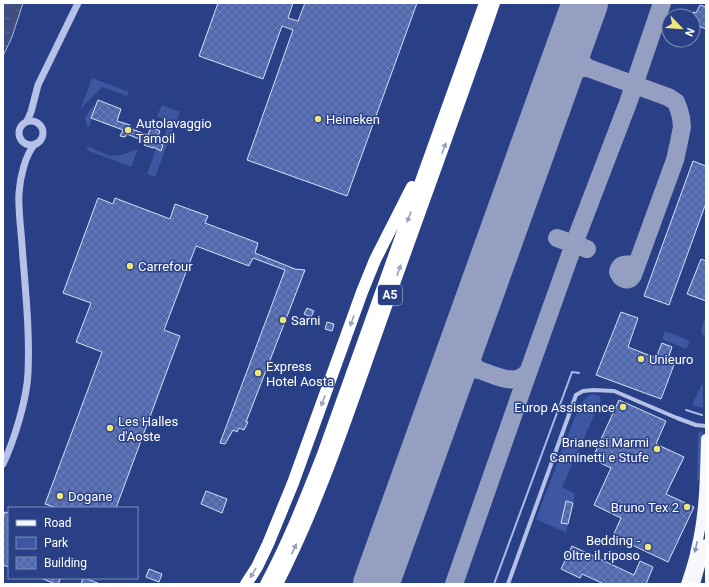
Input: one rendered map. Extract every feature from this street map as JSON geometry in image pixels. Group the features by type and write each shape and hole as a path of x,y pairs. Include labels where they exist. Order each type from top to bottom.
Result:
{"highway":[{"name":"A5","path":"266,584 295,524 322,457 485,3"},
{"name":"A5","path":"277,584 301,534 332,457 465,89 494,3"},
{"name":"A5","path":"246,584 268,544 291,490 362,292 375,260 411,190 433,134 460,75"}],"main road":[{"path":"686,584 697,548 703,499 706,439"},
{"path":"695,584 706,544"}],"street":[{"path":"3,464 19,419 25,396 28,374 27,324 19,201 25,155 23,142 19,136 19,130 27,121 38,85 78,3"},
{"path":"36,121 35,105 38,85"},
{"path":"24,165 30,149 41,140 43,133 42,127 36,121 27,121"},
{"path":"23,142 28,145 35,144"},
{"path":"508,584 576,395 583,391 614,391 696,425 706,426"}],"green space":[{"path":"92,78 129,92 127,96 102,87 81,108"},
{"path":"97,104 89,127 87,126 85,118 91,108"},
{"path":"162,105 180,112 155,177 147,174 156,148 161,151 163,145 158,143 164,137 167,127 168,122 157,116"},
{"path":"89,147 110,156 121,155 138,149 131,167 89,151 86,149"},
{"path":"706,315 706,336 703,335 701,330"},
{"path":"665,331 690,341 686,349 662,339"},
{"path":"702,384 703,386 703,408 692,405"},
{"path":"592,394 599,396 601,400 562,487 575,494 566,533 536,519 580,404"},
{"path":"701,431 703,433 700,480 697,480 698,435"}],"water":[{"path":"3,3 23,3 12,37 3,56"}],"building":[{"name":"Heineken","path":"218,3 293,3 288,18 298,21 305,3 417,3 347,196 247,160 293,30 282,26 263,79 199,56"},
{"path":"700,5 706,7 706,29 701,27 701,8 698,8"},
{"path":"98,100 121,109 117,121 130,125 129,128 148,135 151,127 160,131 156,141 163,145 161,151 144,145 146,142 127,134 125,137 120,136 123,130 91,118"},
{"path":"693,161 706,166 706,203 669,305 644,296"},
{"name":"Les Halles d'Aoste","path":"98,198 113,204 115,198 170,219 175,204 208,216 205,223 258,243 255,253 295,269 305,270 246,422 248,422 244,430 239,428 237,432 233,430 225,444 220,443 285,270 253,258 249,266 196,246 164,330 180,336 116,507 54,507 45,504 102,352 76,342 91,303 63,293"},
{"path":"701,259 706,261 706,301 687,294"},
{"path":"307,308 314,311 311,317 304,314"},
{"path":"621,312 638,318 628,347 656,358 662,343 672,347 668,359 675,362 661,399 596,375"},
{"path":"327,322 334,324 332,331 325,329"},
{"path":"619,400 666,421 656,444 684,457 666,494 694,507 668,562 613,536 621,518 594,505 611,468 592,459"},
{"path":"206,491 227,499 222,513 201,504"},
{"path":"566,501 573,503 568,524 561,523"},
{"path":"5,512 8,513 8,567 3,565 3,517"},
{"path":"572,546 634,575 640,561 653,567 646,584 604,584 582,574 580,578 561,569"},
{"path":"149,569 162,574 159,582 146,577"},
{"path":"43,579 60,579 58,584"},
{"path":"83,579 88,579 100,584 81,584"}],"waterway":[{"path":"494,584 572,372 579,373"},
{"path":"686,410 702,415"}],"taxiway":[{"path":"454,584 574,244 628,103 662,3"},
{"path":"573,37 577,54 588,68 668,97 676,102 679,110 682,127 675,160 633,275 628,279 621,277 618,272 619,268 624,264 633,264 636,262 639,259"},
{"path":"554,89 568,73 577,69 588,68"},
{"path":"557,238 587,249"},
{"path":"466,333 466,349 468,358 479,370"},
{"path":"446,390 460,374 468,370 479,370 513,380 520,378 528,372"}],"runway":[{"path":"376,584 585,3"}],"place":[{"name":"Heineken","path":"318,119"},
{"name":"Autolavaggio Tamoil","path":"128,130"},
{"name":"Carrefour","path":"130,266"},
{"name":"Sarni","path":"283,320"},
{"name":"Unieuro","path":"641,359"},
{"name":"Express Hotel Aosta","path":"258,373"},
{"name":"Europ Assistance","path":"623,407"},
{"name":"Les Halles d'Aoste","path":"110,428"},
{"name":"Brianesi Marmi Caminetti e Stufe","path":"657,449"},
{"name":"Dogane","path":"60,496"},
{"name":"Bruno Tex 2","path":"687,507"},
{"name":"Bedding - Oltre il riposo","path":"648,547"}]}
